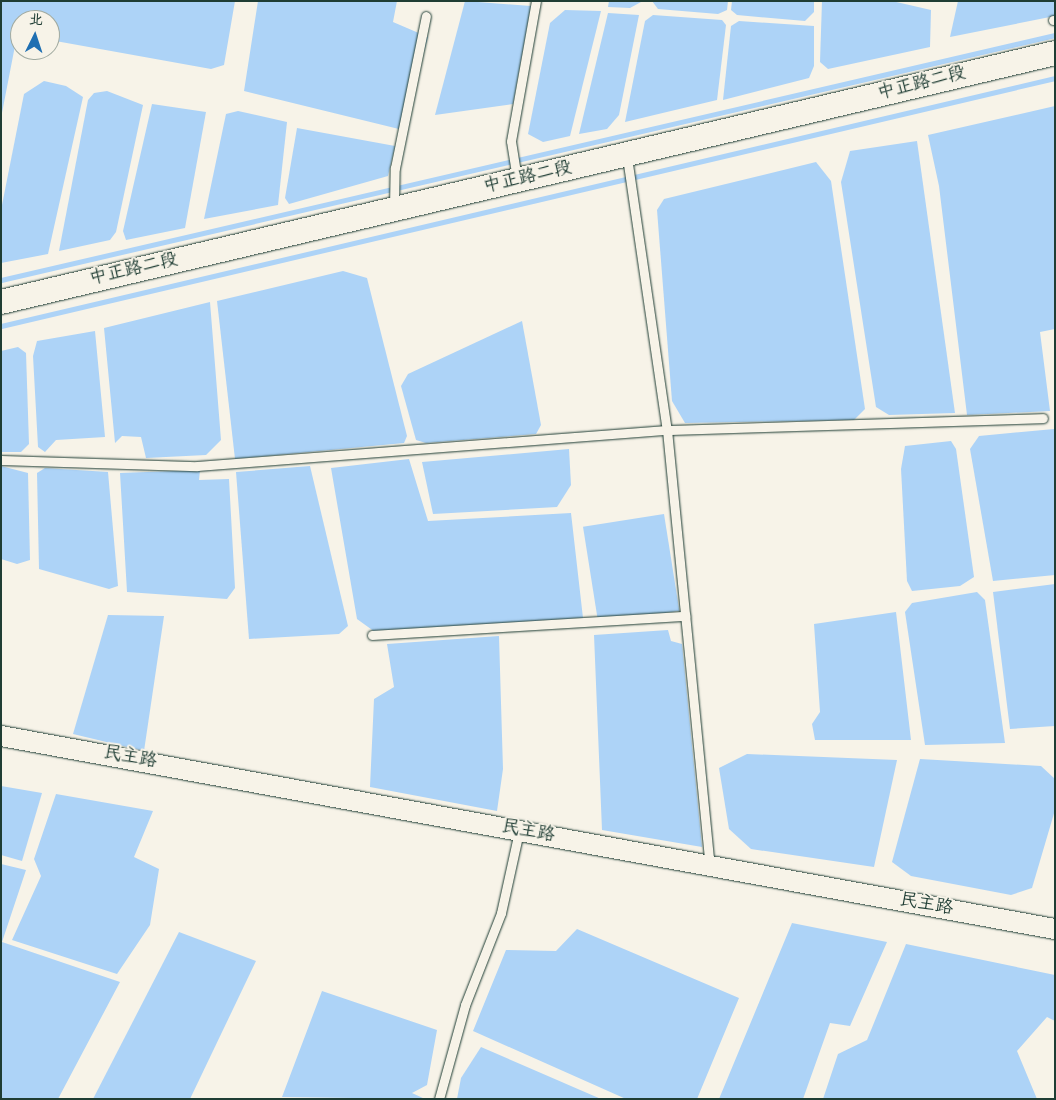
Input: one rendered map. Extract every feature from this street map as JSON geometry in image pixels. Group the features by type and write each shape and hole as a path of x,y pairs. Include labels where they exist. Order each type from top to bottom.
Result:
{"main road":[{"name":"中正路二段","path":"1,302 627,157 1055,53"}],"street":[{"name":"民主路","path":"1,736 1055,929"}],"lane":[{"path":"518,181 511,141 536,1"},
{"path":"394,210 395,168 426,16"},
{"path":"627,157 667,430 710,866"},
{"path":"1,460 196,466 667,430 1043,418"},
{"path":"372,635 685,616"},
{"path":"439,1099 466,1005 501,913 519,831"}],"water":[{"path":"1,1 235,1 224,65 211,69 60,42 60,10 10,10 10,60 12,60 1,118"},
{"path":"258,1 397,1 393,22 428,37 403,130 244,91"},
{"path":"465,1 531,6 513,104 435,115"},
{"path":"609,1 641,2 630,8 608,7"},
{"path":"652,1 728,1 727,10 718,14 658,9"},
{"path":"732,1 814,1 814,12 805,21 737,15 731,10"},
{"path":"822,1 892,1 931,10 930,47 828,69 820,62"},
{"path":"958,1 1055,1 1055,16 950,37"},
{"path":"565,10 601,11 570,136 543,142 528,134 550,23"},
{"path":"608,13 639,15 619,115 607,129 579,134"},
{"path":"653,15 722,20 726,25 717,100 625,122 645,21"},
{"path":"739,21 814,26 814,66 809,78 723,100 731,26"},
{"path":"44,81 66,86 83,97 48,254 1,263 1,210 24,94"},
{"path":"107,91 143,105 116,232 110,240 59,251 88,100 94,93"},
{"path":"152,104 206,112 185,228 126,240 123,231"},
{"path":"1055,106 1055,329 1040,332 1050,411 967,415 939,186 928,135"},
{"path":"238,111 287,122 278,205 204,219 226,114"},
{"path":"297,128 395,146 388,176 289,204 285,198"},
{"path":"917,141 955,413 889,415 876,407 841,182 850,151"},
{"path":"816,162 831,181 865,409 854,420 685,423 672,401 657,210 664,199"},
{"path":"343,271 367,278 407,436 404,443 235,459 217,301"},
{"path":"210,302 221,440 206,455 146,458 141,437 122,436 115,443 104,328"},
{"path":"522,321 541,425 536,434 426,443 416,440 401,386 408,374"},
{"path":"95,331 105,437 56,440 45,452 38,447 33,356 37,341"},
{"path":"18,347 26,353 29,444 21,452 1,452 1,351"},
{"path":"1054,429 1055,575 993,581 970,449 979,436"},
{"path":"951,441 956,449 974,577 960,586 912,591 907,581 901,469 905,446"},
{"path":"569,449 571,485 557,507 433,514 422,462"},
{"path":"409,459 428,521 571,513 583,618 375,632 357,619 331,468"},
{"path":"1,466 28,473 30,560 17,564 1,559"},
{"path":"310,466 348,626 339,634 249,639 236,472"},
{"path":"45,468 108,472 118,586 109,589 39,569 37,473"},
{"path":"200,470 199,480 229,479 235,588 227,599 127,592 120,473"},
{"path":"664,514 679,611 598,624 583,527"},
{"path":"1055,584 1055,726 1010,729 993,592"},
{"path":"977,592 985,600 1005,743 925,745 905,612 912,603"},
{"path":"896,612 911,740 815,740 812,724 820,712 814,624"},
{"path":"108,615 164,616 144,751 73,734"},
{"path":"668,630 671,641 682,644 702,847 602,830 594,635"},
{"path":"499,636 503,769 497,811 370,787 374,699 394,687 387,644"},
{"path":"747,754 897,760 874,867 751,849 729,829 719,768"},
{"path":"920,759 1041,766 1055,779 1055,810 1032,888 1011,895 911,876 892,862"},
{"path":"1,786 42,793 22,861 1,855"},
{"path":"56,794 153,811 134,857 159,869 150,925 117,974 12,940 41,876 34,859"},
{"path":"1,864 26,870 2,942 120,982 58,1099 1,1099"},
{"path":"792,923 887,942 850,1026 830,1023 803,1099 719,1099"},
{"path":"577,929 739,998 697,1099 626,1099 473,1031 506,950 556,951"},
{"path":"179,932 256,961 190,1099 93,1099"},
{"path":"906,944 1055,975 1055,1021 1047,1017 1017,1051 1037,1099 823,1099 838,1054 867,1040"},
{"path":"322,991 437,1030 427,1085 412,1093 425,1099 282,1097"},
{"path":"481,1047 601,1099 457,1099 461,1078"}],"waterway":[{"path":"1,280 1055,35"},
{"path":"1,326 1055,78"}]}
